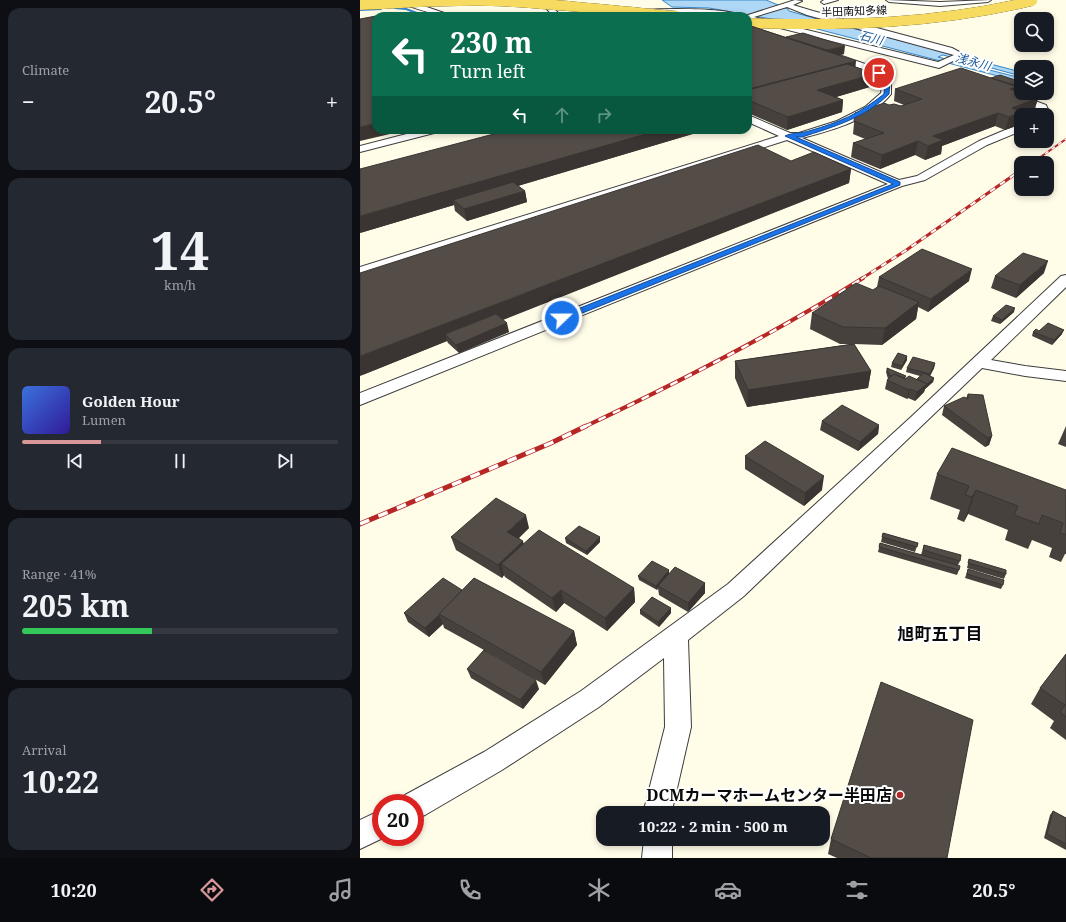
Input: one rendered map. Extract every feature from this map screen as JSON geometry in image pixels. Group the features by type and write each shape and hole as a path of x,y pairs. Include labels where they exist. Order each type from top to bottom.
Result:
{"main road":[{"name":"半田南知多線","path":"752,20 824,22 910,18 981,9 1021,0"},
{"path":"360,5 413,2 490,1 631,12"},
{"name":"半田南知多線","path":"752,20 826,25 907,21 982,12 1032,1"},
{"path":"360,5 460,3 504,4 600,12"}],"street":[{"path":"542,0 553,12"},
{"path":"752,18 802,0"},
{"path":"824,2 835,0"},
{"path":"889,0 940,4 988,0"},
{"path":"360,5 406,2 437,12"},
{"path":"752,21 939,65 961,55 949,50 810,13 787,5"},
{"path":"645,12 676,10 696,12"},
{"path":"360,271 788,136 800,136 841,123 868,109 890,93 888,79 871,69 836,57"},
{"path":"1008,94 1043,108"},
{"path":"876,103 890,107"},
{"path":"752,120 898,184"},
{"path":"360,399 898,184 921,178 983,143 1014,130"},
{"path":"360,149 418,134"},
{"path":"424,801 537,734 676,636 736,590 918,421 1066,279"},
{"path":"978,362 1026,371 1066,376"},
{"path":"659,806 678,727 676,636"},
{"path":"360,835 372,829"},
{"path":"657,858 658,846"}],"water":[{"path":"662,0 766,0 788,9 789,11 1014,70 1014,74 943,55 938,57 1014,76 1014,80 794,23 752,16 752,12 732,12 709,8 672,7"}],"building":[{"path":"372,17 372,124 360,127 360,19"},
{"path":"752,26 856,61 752,88"},
{"path":"803,33 845,46 827,50 786,37"},
{"path":"847,64 875,74 817,90 843,100 788,117 752,102 752,89"},
{"path":"961,68 1014,86 1014,88 1010,89 1014,90 1014,100 1033,100 1012,108 1014,109 1014,115 1009,117 998,113 933,136 943,140 928,146 918,141 882,155 853,143 884,133 854,121 855,113 884,103 901,106 922,99 895,89"},
{"path":"1000,75 1014,80 1014,85 991,78"},
{"path":"494,134 646,134 360,216 360,169"},
{"path":"758,145 791,161 814,152 851,169 360,356 360,273"},
{"path":"513,182 525,191 464,209 453,200"},
{"path":"922,249 972,269 931,299 879,277"},
{"path":"1023,253 1048,261 1020,285 995,276"},
{"path":"856,283 873,290 879,286 919,302 885,328 843,327 812,313"},
{"path":"1006,305 1015,308 1002,320 993,316"},
{"path":"496,314 507,323 456,345 445,334"},
{"path":"1048,323 1064,330 1054,340 1033,332 1036,329 1039,331"},
{"path":"854,344 871,371 748,390 735,361"},
{"path":"898,353 907,356 902,366 892,363"},
{"path":"913,357 935,363 930,374 907,368"},
{"path":"887,368 906,376 904,378 894,374 892,376 889,375"},
{"path":"924,373 934,378 926,385 927,384 917,379"},
{"path":"894,374 905,379 909,376 927,384 917,392 910,389 909,390 887,380"},
{"path":"968,394 983,395 992,436 988,438 944,406 964,397 968,399"},
{"path":"842,405 879,425 860,442 822,421"},
{"path":"765,441 824,476 805,493 745,456"},
{"path":"952,448 1066,490 1066,535 1060,533 1063,523 1042,515 1039,524 1014,515 1018,506 976,490 972,497 965,495 969,486 937,474"},
{"path":"496,498 526,515 507,532 523,541 498,565 451,537"},
{"path":"579,526 600,537 586,551 565,538"},
{"path":"539,530 634,588 605,618 561,590 552,598 501,564"},
{"path":"883,533 918,543 917,547 882,537"},
{"path":"880,543 960,566 959,570 879,547"},
{"path":"924,545 961,555 960,561 923,550"},
{"path":"969,559 1006,570 1006,574 968,563"},
{"path":"652,561 669,570 656,586 638,576"},
{"path":"675,567 705,583 688,603 658,586"},
{"path":"968,569 1004,580 1003,585 967,574"},
{"path":"443,578 462,590 425,628 404,613"},
{"path":"474,578 574,631 541,672 439,614"},
{"path":"652,597 671,608 658,622 640,610"},
{"path":"484,650 536,680 520,700 467,669"},
{"path":"1066,654 1066,717 1060,712 1065,705 1040,688"},
{"name":"DCMカーマホームセンター半田店","path":"881,682 973,720 947,858 871,858 831,839"},
{"path":"1053,811 1066,818 1066,844 1047,834"}],"waterway":[{"path":"395,8 406,9 414,12"},
{"path":"360,10 381,9"}],"railway":[{"path":"1042,156 1066,139"},
{"path":"861,279 905,251 1014,175"},
{"path":"584,427 726,357 795,319 863,278"},
{"path":"360,524 551,443 586,426"}],"place":[{"name":"DCMカーマホームセンター半田店","path":"900,795"}],"district":[{"name":"旭町五丁目","path":"940,634"}],"route":[{"path":"562,318 898,184 788,136 800,136 841,123 868,109 886,94 888,79 879,73"}],"water label":[{"name":"石川","path":"871,38"},
{"name":"浅永川","path":"973,62"}]}
